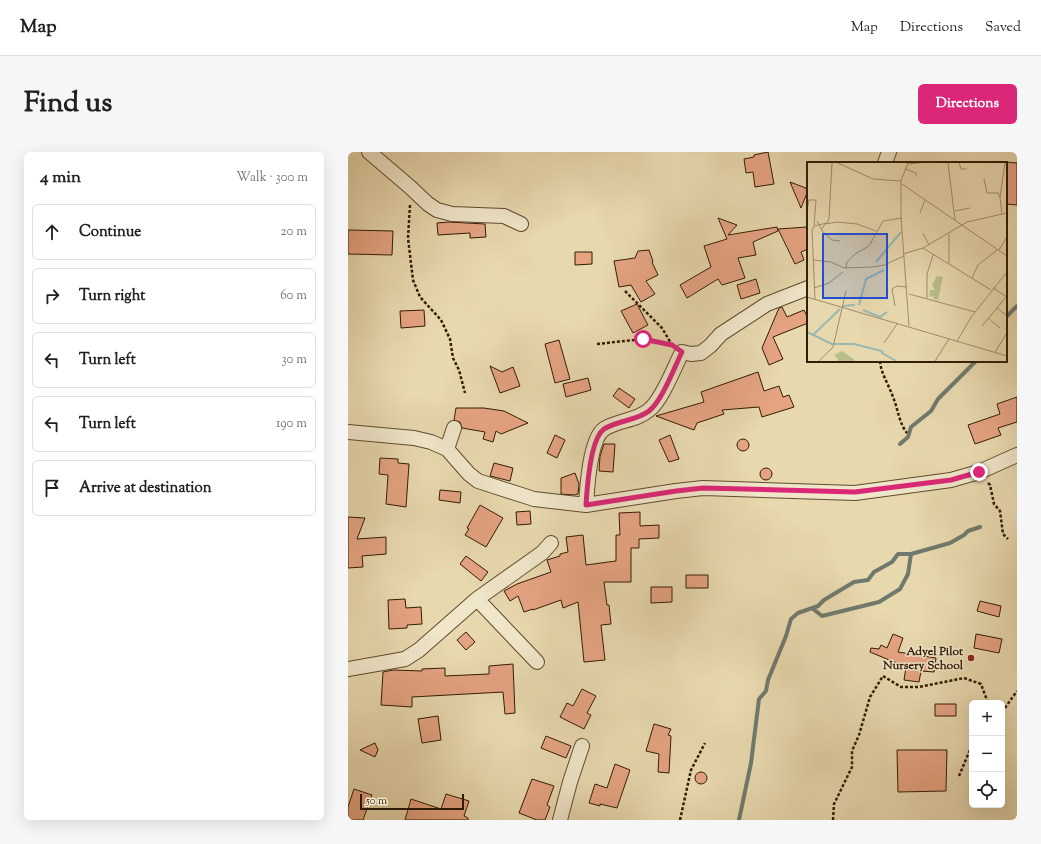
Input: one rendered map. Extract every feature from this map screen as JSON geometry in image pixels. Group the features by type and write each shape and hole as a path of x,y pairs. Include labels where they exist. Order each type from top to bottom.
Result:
{"street":[{"path":"369,152 428,204 437,210 452,214 498,215 512,219 520,224"},
{"path":"884,162 889,152"},
{"path":"586,505 589,472 597,437 604,429 636,418 649,410 657,402 677,349 691,354 701,353 721,334 767,304 807,288"},
{"path":"447,448 454,428"},
{"path":"348,432 414,438 431,442 447,448 469,474 478,481 534,499 586,505 703,488 855,492 951,480 979,472 1017,455"},
{"path":"348,669 405,659 419,650 477,599 542,553 551,543"},
{"path":"477,599 536,662"},
{"path":"560,820 570,782 582,746"}],"path":[{"path":"410,187 408,238 413,280 420,297 441,320 450,339 453,358 459,370 465,393"},
{"path":"625,291 662,328 677,349"},
{"path":"597,344 643,339 677,349"},
{"path":"880,362 903,428 907,433"},
{"path":"979,472 990,485 994,504 1000,511 1004,534 1008,539"},
{"path":"833,820 834,804 852,767 852,751 859,735 870,697 883,676 901,687 919,687 964,678 980,684 987,700"},
{"path":"1005,708 1017,691"},
{"path":"680,820 691,770 705,743"},
{"path":"959,776 969,752"}],"building":[{"path":"768,152 774,184 755,187 753,172 746,173 744,159"},
{"path":"1007,162 1017,163 1017,205 1007,204"},
{"path":"790,182 806,188 807,193 801,208"},
{"path":"718,218 737,225 728,235 777,227 778,231 753,242 756,255 738,258 745,278 722,285 718,279 687,298 680,285 711,267 704,246 727,239"},
{"path":"449,222 485,224 486,237 470,238 470,233 438,235 437,223"},
{"path":"807,227 807,249 801,252 804,260 795,264 778,229"},
{"path":"348,230 393,231 392,255 348,254"},
{"path":"649,250 653,261 652,262 658,275 646,281 655,294 641,302 631,285 619,287 614,261 635,258 638,251"},
{"path":"575,252 592,252 592,264 575,265"},
{"path":"756,279 760,293 741,299 737,285"},
{"path":"637,304 648,325 633,333 621,311"},
{"path":"782,307 787,317 804,310 807,316 807,323 773,337 783,359 769,365 762,348 779,308"},
{"path":"424,310 425,326 401,328 400,311"},
{"path":"559,340 570,379 555,383 545,344"},
{"path":"490,366 502,372 513,367 520,386 500,393"},
{"path":"758,372 764,391 779,386 783,397 789,395 794,407 762,417 759,407 722,410 724,414 697,423 694,430 656,416 704,402 701,392"},
{"path":"588,378 591,390 566,397 563,384"},
{"path":"619,388 635,399 629,408 613,396"},
{"path":"1017,397 1017,422 998,428 1001,435 975,444 968,425 1000,414 997,404"},
{"path":"456,408 484,408 504,411 528,423 501,434 496,431 493,442 483,439 485,432 462,428 460,422 454,420"},
{"path":"555,435 565,440 557,458 547,453"},
{"path":"670,435 679,459 669,462 659,440"},
{"path":"745,439 748,440 748,450 741,451 738,450 737,443 738,440"},
{"path":"604,444 615,444 613,472 599,471 600,456"},
{"path":"380,458 398,459 398,463 409,464 406,507 386,504 388,475 379,474"},
{"path":"494,463 513,468 510,481 490,476"},
{"path":"768,468 771,469 771,479 764,480 761,479 760,472 761,469"},
{"path":"575,473 579,484 578,494 561,494 561,478"},
{"path":"440,490 461,492 460,503 439,500"},
{"path":"480,505 503,518 486,547 465,535 469,529 467,528"},
{"path":"530,511 531,524 517,525 516,512"},
{"path":"640,512 640,526 659,525 659,538 639,539 639,548 631,548 631,582 604,582 611,624 601,625 605,660 584,662 578,602 563,608 561,600 524,612 518,596 510,601 504,591 517,584 551,572 547,560 568,552 566,537 583,535 586,565 616,561 616,535 620,535 619,513"},
{"path":"348,517 365,518 357,539 386,537 386,554 362,556 363,567 348,568"},
{"path":"466,556 488,572 481,581 460,564"},
{"path":"686,575 708,575 708,588 686,588"},
{"path":"651,587 672,587 672,602 651,603"},
{"path":"405,599 406,608 421,607 422,624 407,625 407,628 389,629 388,600"},
{"path":"980,601 1001,606 999,617 977,611"},
{"path":"466,632 475,642 466,650 457,640"},
{"path":"893,634 903,638 898,652 936,658 934,672 921,671 919,682 904,680 906,667 870,652 871,648 879,649 881,645 887,648"},
{"path":"976,634 1002,639 999,653 974,648"},
{"path":"513,664 515,713 505,714 503,692 412,697 412,707 381,705 383,672 393,670 422,671 422,669 445,668 445,676 489,674 489,666"},
{"path":"582,689 596,696 587,713 591,715 584,729 560,717 567,703 573,706"},
{"path":"935,704 956,704 956,716 935,716"},
{"path":"438,716 441,740 422,743 418,719"},
{"path":"654,724 671,729 668,735 671,736 669,773 658,772 659,754 646,751"},
{"path":"546,736 571,746 566,758 541,748"},
{"path":"375,743 378,750 375,757 360,750"},
{"path":"897,750 947,750 946,791 898,792"},
{"path":"615,764 630,770 617,808 589,803 595,784 607,788"},
{"path":"703,772 706,773 706,783 699,784 696,783 695,776 696,773"},
{"path":"532,779 554,786 547,805 550,807 545,820 537,820 519,813"},
{"path":"354,789 372,795 363,820 348,820 348,807"},
{"path":"446,794 469,801 464,816 468,818 468,820 405,820 411,799 441,809"}],"waterway":[{"path":"1007,316 1017,306"},
{"path":"900,444 908,437 911,427 931,411 938,399 975,362"},
{"path":"739,820 751,763 759,699 766,691 768,680 786,636 791,619 798,613 818,606 824,600 854,582 868,580 874,572 892,562 898,554 911,554 950,543 968,531 980,527"},
{"path":"812,608 822,616 879,602 900,589 908,574 911,554"}],"place":[{"name":"Adyel Pilot Nursery School","path":"971,658"}],"route":[{"path":"643,339 672,345 682,352 657,402 649,410 636,418 604,429 597,437 589,472 586,505 703,488 855,492 951,480 979,472"}]}
